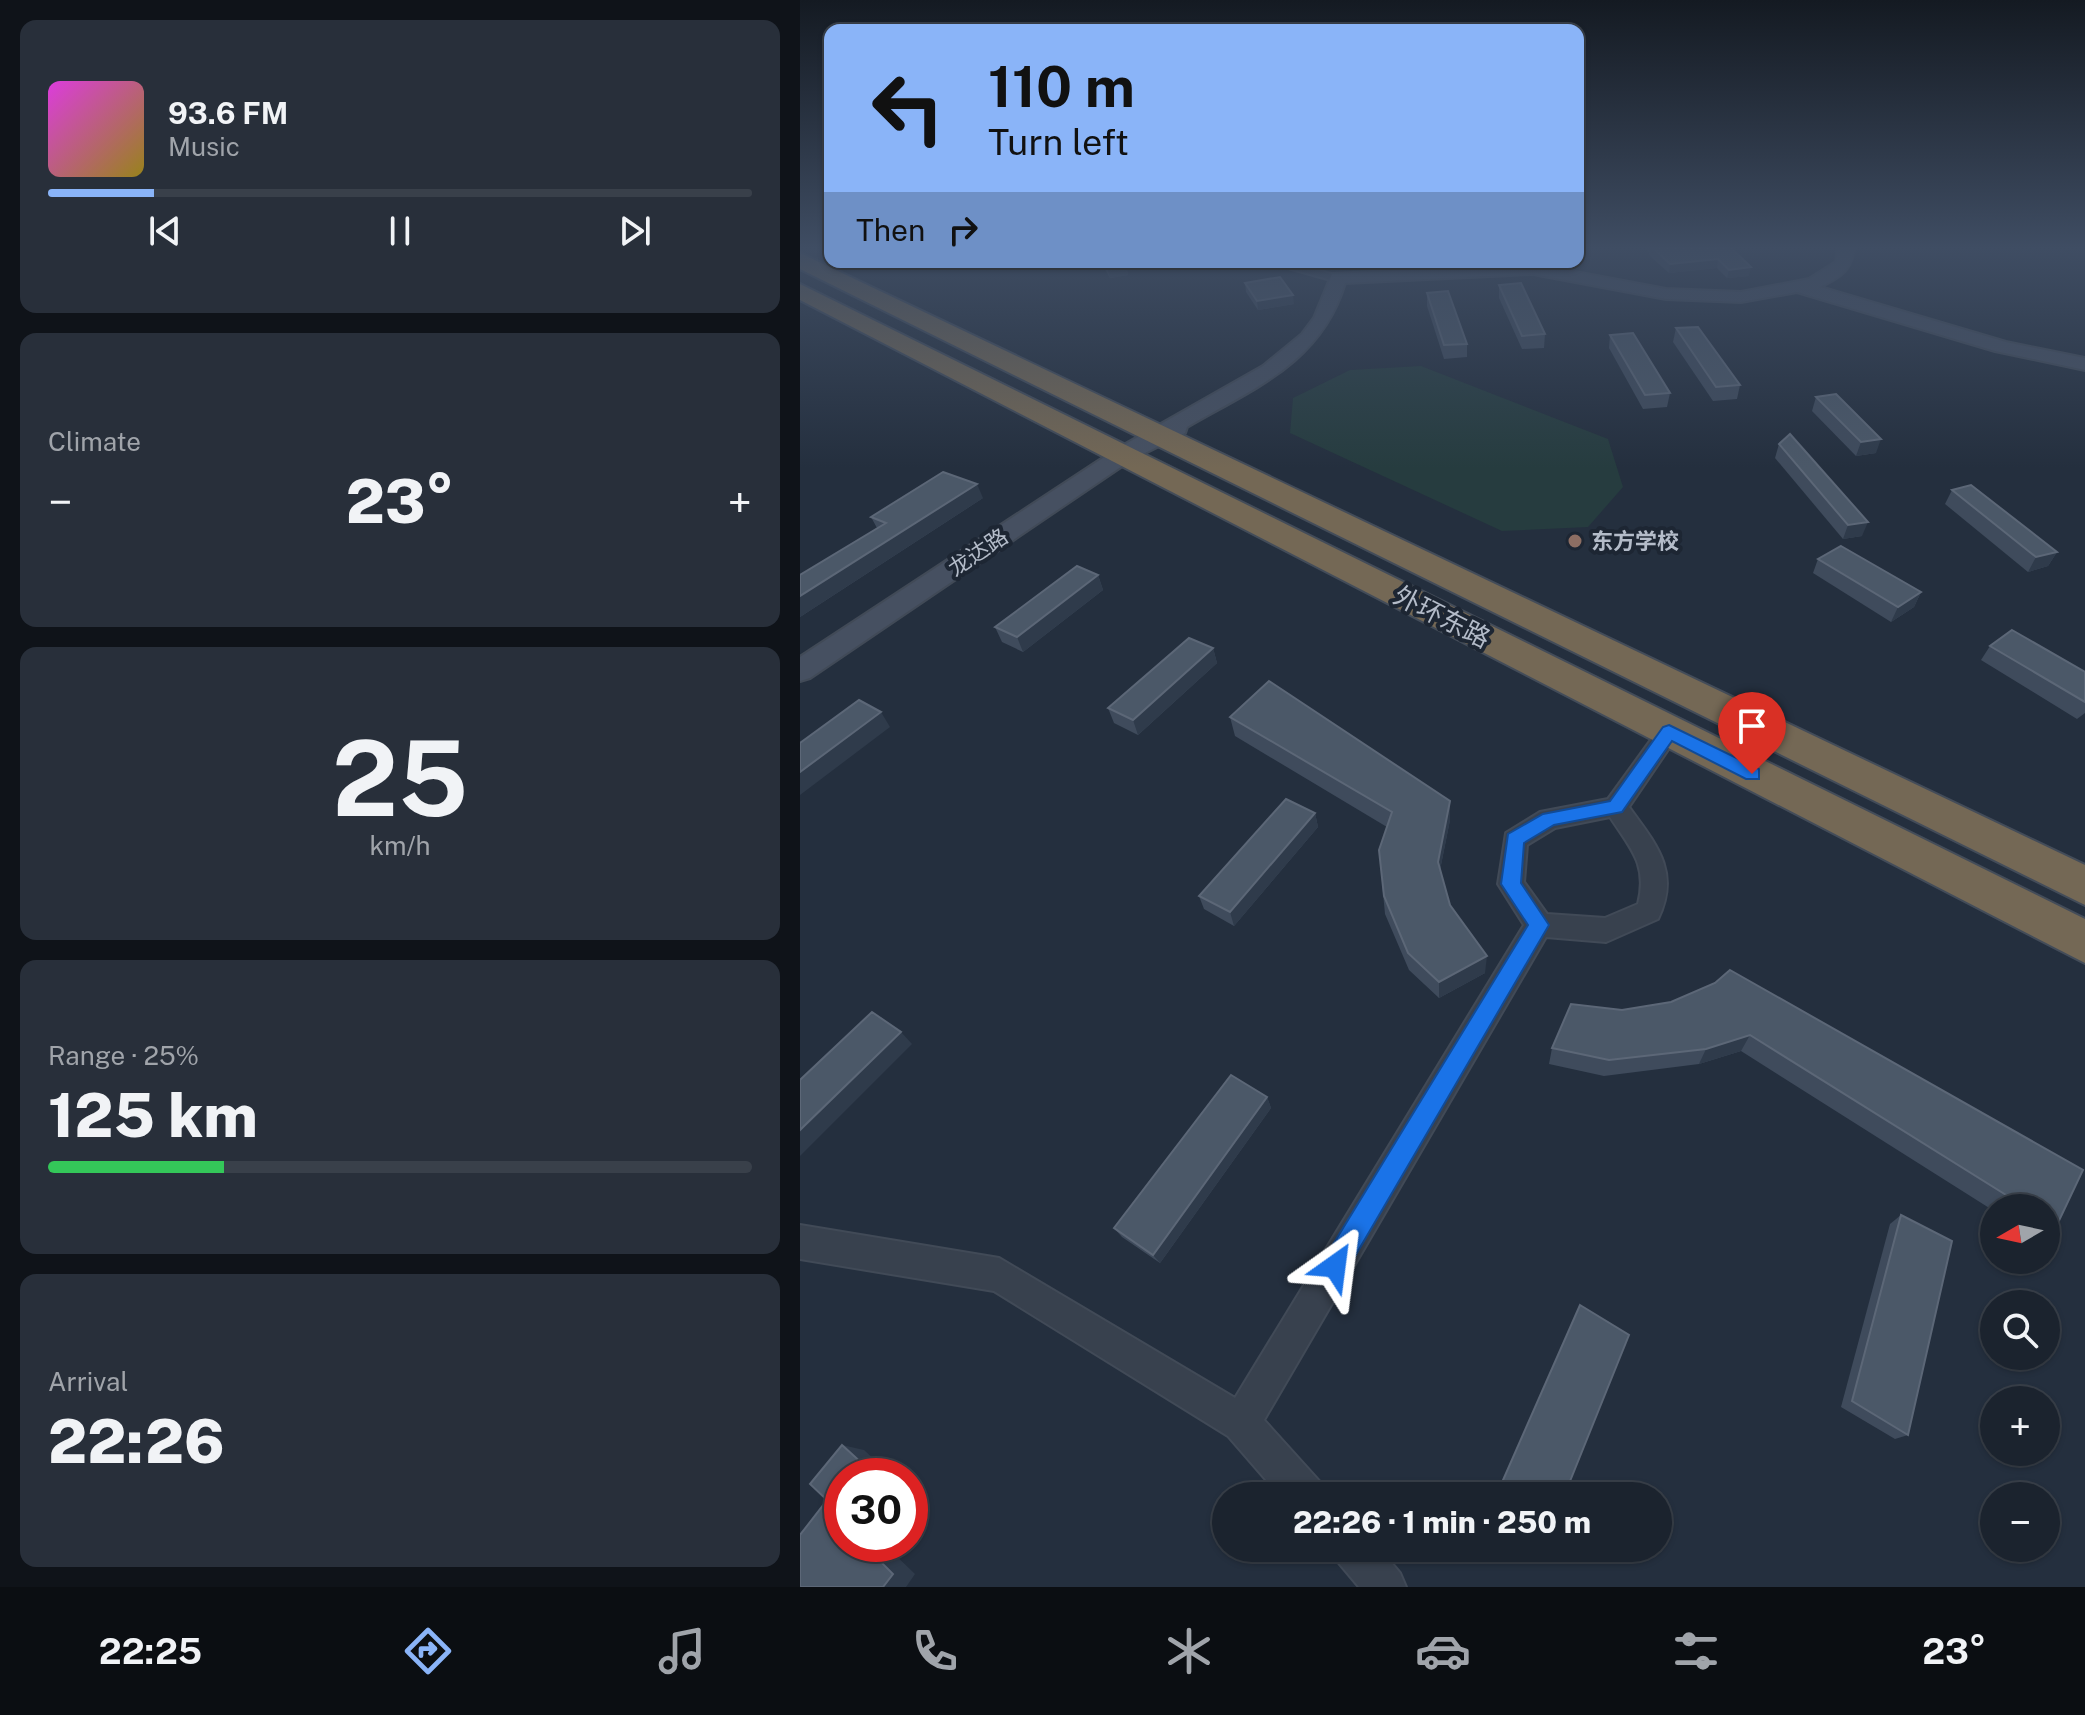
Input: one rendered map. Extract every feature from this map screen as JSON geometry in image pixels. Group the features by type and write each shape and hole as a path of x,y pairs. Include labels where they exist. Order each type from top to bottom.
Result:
{"highway":[{"name":"外环东路","path":"857,320 2085,942"},
{"name":"外环东路","path":"921,320 2085,886"}],"street":[{"name":"龙达路","path":"800,671 1123,455 1275,379 1316,346 1335,320"},
{"path":"1919,320 2002,347 2085,364"},
{"path":"1930,320 2085,357"},
{"path":"1539,925 1511,884 1515,840 1549,819 1616,807 1669,732"},
{"path":"1539,925 1606,930 1649,911 1657,881 1647,851 1616,807"},
{"path":"1241,1423 1539,925"},
{"path":"800,1242 999,1275 1241,1423 1294,1482"},
{"path":"1364,1562 1386,1587"}],"green space":[{"path":"1421,366 1608,439 1623,487 1588,527 1502,531 1290,433 1293,398 1350,370"}],"building":[{"path":"1436,320 1458,320 1467,344 1444,345"},
{"path":"1515,320 1538,320 1545,334 1522,336"},
{"path":"1698,327 1740,385 1716,387 1676,328"},
{"path":"1633,333 1670,393 1645,395 1610,335"},
{"path":"1836,394 1881,439 1861,442 1816,397"},
{"path":"1790,434 1868,522 1848,525 1779,444"},
{"path":"943,472 977,484 800,596 800,575 886,523 871,517"},
{"path":"1971,485 2057,552 2036,557 1952,490"},
{"path":"1841,546 1921,592 1898,607 1818,559"},
{"path":"1077,566 1098,575 1017,637 995,627"},
{"path":"2012,630 2085,672 2085,702 1990,646"},
{"path":"1189,638 1213,648 1133,720 1108,708"},
{"path":"1269,681 1450,801 1438,862 1450,905 1487,956 1439,982 1408,953 1384,896 1379,850 1392,812 1230,717"},
{"path":"859,700 881,712 800,772 800,743"},
{"path":"1286,799 1315,813 1230,912 1199,896"},
{"path":"1730,970 2083,1170 2060,1219 2060,1194 2005,1194 1750,1035 1706,1049 1609,1060 1552,1048 1571,1004 1622,1010 1671,1002 1715,983"},
{"path":"872,1012 901,1032 800,1130 800,1080"},
{"path":"1231,1075 1267,1097 1153,1255 1114,1228"},
{"path":"1901,1215 1952,1241 1908,1435 1852,1401"},
{"path":"1580,1305 1629,1335 1570,1482 1502,1482"},
{"path":"842,1445 856,1458 831,1458"},
{"path":"824,1467 824,1497 810,1484"},
{"path":"824,1504 824,1562 881,1562 893,1574 883,1587 800,1587 800,1535"}],"place":[{"name":"东方学校","path":"1575,541"}],"route":[{"path":"1335,1266 1539,925 1511,884 1515,840 1549,819 1616,807 1669,732 1752,774"}]}
